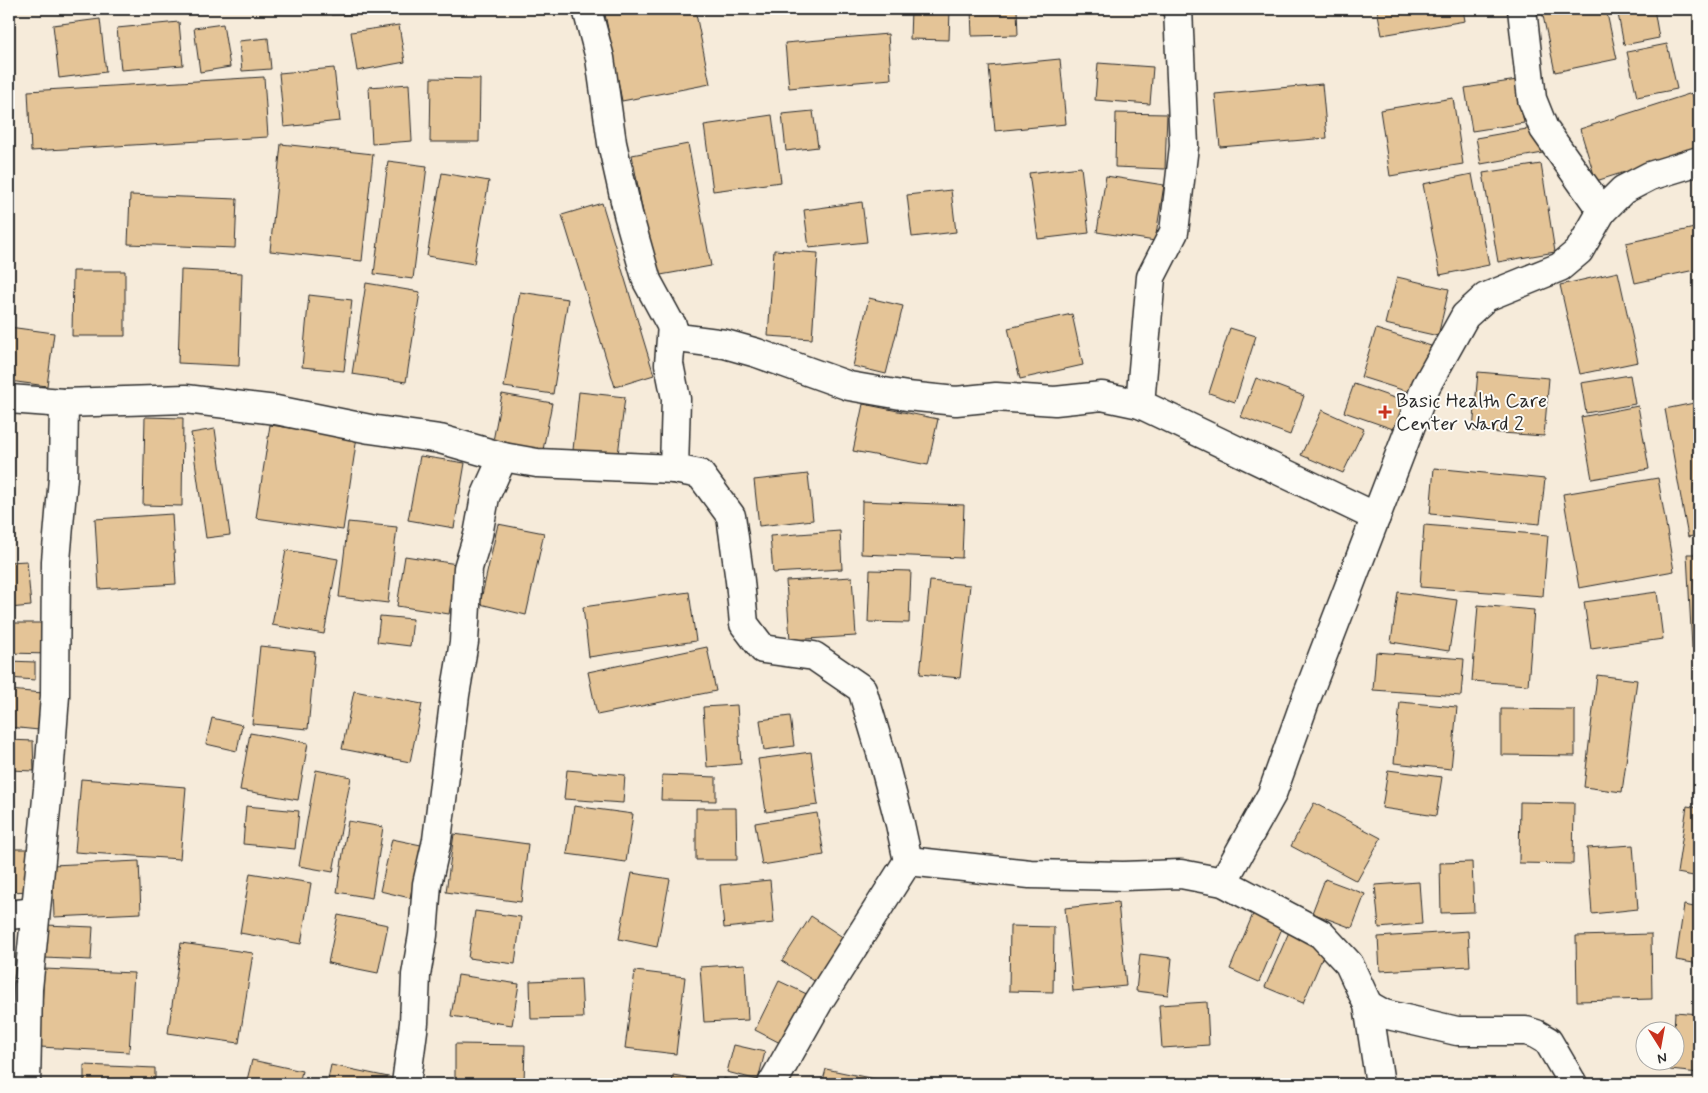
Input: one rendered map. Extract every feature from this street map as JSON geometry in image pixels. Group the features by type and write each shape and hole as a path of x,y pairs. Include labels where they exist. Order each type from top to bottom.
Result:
{"street":[{"path":"587,9 600,58 612,142 628,214 648,281 678,338 725,344 757,353 849,386 898,394 956,401 996,397 1055,401 1102,396 1140,404 1376,517"},
{"path":"1140,404 1151,277 1174,232 1184,146 1178,9"},
{"path":"1522,9 1532,99 1544,129 1602,210"},
{"path":"1223,882 1272,794 1306,699 1426,386 1465,316 1486,297 1560,267 1579,251 1602,210 1623,190 1650,176 1699,161"},
{"path":"672,325 669,364 676,399 674,469"},
{"path":"9,399 64,403 186,399 276,410 440,439 503,457 537,463 674,469 700,474 731,516 744,624 763,649 814,656 862,689 887,773 908,861 819,1001 772,1084"},
{"path":"26,1084 28,989 22,914 48,788 55,696 56,561 63,478 64,403"},
{"path":"406,1084 414,1023 416,975 423,935 427,884 437,840 455,695 464,642 468,568 478,535 485,497 503,457"},
{"path":"908,861 1030,874 1181,874 1223,882 1320,934 1348,964 1368,1005 1380,1084"},
{"path":"1368,1005 1384,1014 1457,1031 1526,1031 1536,1034 1548,1041 1573,1084"}],"building":[{"path":"149,9 203,9 203,12 149,13"},
{"path":"331,9 407,9 407,14 331,15"},
{"path":"604,9 695,9 710,84 622,101"},
{"path":"911,9 950,9 949,40 910,39"},
{"path":"971,9 1017,9 1018,35 972,36"},
{"path":"1377,9 1463,9 1465,21 1382,35"},
{"path":"1551,9 1606,9 1617,59 1555,72 1542,11"},
{"path":"1617,9 1654,9 1659,38 1624,45"},
{"path":"100,19 106,72 59,78 53,25"},
{"path":"179,22 183,65 121,70 117,28"},
{"path":"223,24 230,67 200,72 194,28"},
{"path":"399,25 405,62 357,71 351,32"},
{"path":"888,34 891,79 789,88 785,43"},
{"path":"268,38 271,69 242,71 239,41"},
{"path":"1667,44 1677,89 1637,97 1627,52"},
{"path":"1060,59 1066,124 995,131 989,66"},
{"path":"1098,63 1153,67 1150,104 1095,100"},
{"path":"334,68 340,121 284,127 279,73"},
{"path":"264,77 268,137 31,151 28,91"},
{"path":"431,78 480,79 479,142 430,142"},
{"path":"1517,80 1524,123 1472,131 1465,88"},
{"path":"409,84 412,141 372,144 369,87"},
{"path":"1322,84 1327,138 1220,147 1215,94"},
{"path":"1692,93 1699,115 1699,149 1596,181 1580,129"},
{"path":"1453,98 1463,164 1390,176 1380,110"},
{"path":"813,111 818,147 786,151 782,114"},
{"path":"1116,113 1167,114 1165,169 1115,167"},
{"path":"772,115 781,182 713,191 704,125"},
{"path":"1538,127 1543,153 1481,164 1476,138"},
{"path":"281,144 373,154 362,261 270,251"},
{"path":"688,144 711,266 655,276 632,155"},
{"path":"388,161 427,166 413,279 374,274"},
{"path":"1541,164 1555,252 1498,262 1483,173"},
{"path":"1081,167 1089,233 1038,239 1029,173"},
{"path":"442,173 489,181 474,264 427,256"},
{"path":"1472,174 1489,265 1440,275 1423,184"},
{"path":"1106,176 1164,185 1155,241 1097,232"},
{"path":"951,190 956,232 912,237 907,195"},
{"path":"130,195 237,199 235,248 128,244"},
{"path":"862,202 867,242 809,248 804,210"},
{"path":"602,203 654,375 615,387 562,215"},
{"path":"1699,227 1699,269 1635,283 1626,243"},
{"path":"774,250 818,253 812,339 768,336"},
{"path":"181,270 242,273 239,366 178,363"},
{"path":"73,271 125,271 125,336 72,336"},
{"path":"1618,272 1638,362 1580,374 1560,285"},
{"path":"1397,277 1449,289 1438,336 1385,324"},
{"path":"366,283 420,292 406,382 352,374"},
{"path":"520,292 568,299 553,394 504,387"},
{"path":"309,295 352,300 344,371 302,367"},
{"path":"869,298 903,306 886,374 853,366"},
{"path":"1072,314 1083,365 1020,379 1008,328"},
{"path":"9,327 54,333 47,386 9,381"},
{"path":"1230,328 1256,336 1235,402 1209,393"},
{"path":"1376,329 1431,346 1415,394 1361,377"},
{"path":"1478,372 1549,378 1544,436 1473,431"},
{"path":"1630,375 1635,404 1586,413 1581,383"},
{"path":"1256,378 1304,396 1290,435 1241,417"},
{"path":"1354,384 1406,402 1396,430 1344,412"},
{"path":"579,392 625,397 618,455 573,450"},
{"path":"502,394 552,403 543,450 493,441"},
{"path":"1699,402 1699,535 1688,537 1665,409"},
{"path":"863,404 938,419 928,465 853,451"},
{"path":"1638,406 1649,469 1592,479 1581,417"},
{"path":"1322,410 1364,429 1343,473 1301,455"},
{"path":"145,417 183,418 182,506 143,505"},
{"path":"270,425 357,437 343,530 256,518"},
{"path":"215,429 230,535 206,538 191,433"},
{"path":"420,456 465,463 454,528 408,520"},
{"path":"1434,468 1545,479 1540,524 1430,514"},
{"path":"808,474 813,520 759,526 754,480"},
{"path":"1658,478 1674,571 1579,588 1563,494"},
{"path":"862,501 964,505 962,558 861,554"},
{"path":"172,514 176,584 99,589 95,519"},
{"path":"348,522 397,527 388,603 339,597"},
{"path":"498,524 544,533 526,615 480,604"},
{"path":"1424,525 1548,535 1543,596 1420,587"},
{"path":"840,531 842,569 773,573 770,536"},
{"path":"286,550 338,559 324,634 272,625"},
{"path":"1687,554 1699,554 1699,647 1692,648"},
{"path":"405,556 457,564 449,614 397,606"},
{"path":"27,561 31,606 9,608 9,562"},
{"path":"870,570 911,571 909,623 868,622"},
{"path":"852,577 856,636 790,640 786,581"},
{"path":"930,581 970,585 960,678 920,674"},
{"path":"689,592 696,641 589,657 583,607"},
{"path":"1398,592 1457,600 1449,651 1391,642"},
{"path":"1657,592 1663,639 1591,649 1584,602"},
{"path":"1478,605 1534,610 1528,685 1472,681"},
{"path":"380,616 413,619 410,646 377,642"},
{"path":"9,623 49,623 49,654 9,653"},
{"path":"260,646 315,652 308,729 252,724"},
{"path":"707,647 716,691 597,715 588,672"},
{"path":"1376,652 1464,659 1461,696 1373,690"},
{"path":"9,661 35,662 35,680 9,678"},
{"path":"1597,675 1637,680 1622,792 1584,787"},
{"path":"9,690 43,693 39,730 9,727"},
{"path":"354,691 422,704 410,762 342,749"},
{"path":"1400,702 1457,707 1451,769 1394,763"},
{"path":"737,705 741,764 707,767 703,707"},
{"path":"1501,709 1575,710 1575,756 1501,755"},
{"path":"790,716 794,746 764,750 760,720"},
{"path":"212,718 242,725 237,751 206,744"},
{"path":"250,733 308,743 298,800 240,790"},
{"path":"9,740 33,741 34,771 9,770"},
{"path":"811,752 818,805 766,812 758,759"},
{"path":"316,770 351,777 333,872 299,866"},
{"path":"567,770 625,775 623,803 564,799"},
{"path":"1388,770 1442,777 1436,816 1382,808"},
{"path":"662,775 716,777 716,801 661,800"},
{"path":"81,779 186,787 180,859 75,852"},
{"path":"1520,802 1574,803 1573,864 1519,863"},
{"path":"1314,803 1381,838 1357,881 1291,846"},
{"path":"246,806 299,811 295,849 243,844"},
{"path":"574,806 633,814 626,862 567,854"},
{"path":"1687,806 1699,808 1699,877 1677,873"},
{"path":"696,808 736,808 737,860 696,860"},
{"path":"817,813 824,855 762,865 755,823"},
{"path":"348,821 383,827 372,898 337,892"},
{"path":"454,834 528,844 521,902 446,892"},
{"path":"392,839 421,845 410,898 380,891"},
{"path":"1633,845 1638,909 1592,914 1587,848"},
{"path":"9,849 31,849 32,891 9,892"},
{"path":"139,861 141,913 54,917 52,865"},
{"path":"1472,862 1474,912 1441,913 1440,863"},
{"path":"250,873 311,883 301,944 240,933"},
{"path":"632,873 670,879 657,947 619,939"},
{"path":"1325,879 1365,894 1352,928 1312,913"},
{"path":"770,880 774,923 724,928 720,885"},
{"path":"1419,882 1422,924 1379,928 1375,885"},
{"path":"1118,902 1126,986 1073,991 1065,908"},
{"path":"1684,905 1699,908 1699,964 1676,960"},
{"path":"475,911 521,917 515,964 468,958"},
{"path":"1253,914 1283,926 1259,982 1230,969"},
{"path":"338,915 388,925 378,973 328,963"},
{"path":"811,916 844,938 816,982 782,961"},
{"path":"46,925 93,927 91,960 44,958"},
{"path":"1010,926 1054,927 1053,992 1009,991"},
{"path":"1468,931 1470,966 1380,971 1378,937"},
{"path":"1289,932 1326,949 1303,1003 1265,987"},
{"path":"1651,934 1652,999 1577,1001 1576,936"},
{"path":"181,943 253,953 239,1043 168,1033"},
{"path":"1140,954 1172,958 1168,995 1136,991"},
{"path":"745,964 748,1020 704,1022 700,967"},
{"path":"44,969 134,973 129,1052 40,1047"},
{"path":"635,971 685,977 676,1054 625,1048"},
{"path":"458,975 519,984 512,1025 451,1016"},
{"path":"581,979 583,1018 531,1019 530,981"},
{"path":"779,981 811,996 786,1046 755,1030"},
{"path":"1207,1002 1209,1045 1162,1048 1159,1005"},
{"path":"1675,1012 1699,1014 1699,1073 1670,1070 1686,1070 1686,1020 1675,1020"},
{"path":"455,1044 525,1045 524,1084 455,1084"},
{"path":"734,1045 765,1052 758,1080 727,1072"},
{"path":"252,1060 302,1071 299,1084 246,1084"},
{"path":"84,1065 155,1068 155,1084 84,1084"},
{"path":"331,1065 393,1078 392,1084 327,1084"},
{"path":"826,1069 899,1084 822,1084"},
{"path":"9,1070 14,1070 14,1084 9,1084"},
{"path":"673,1075 714,1082 713,1084 672,1084"},
{"path":"724,1078 741,1084 722,1084"},
{"path":"1013,1080 1044,1084 1012,1084"}],"place":[{"name":"Basic Health Care Center Ward 2","path":"1385,412"}]}
